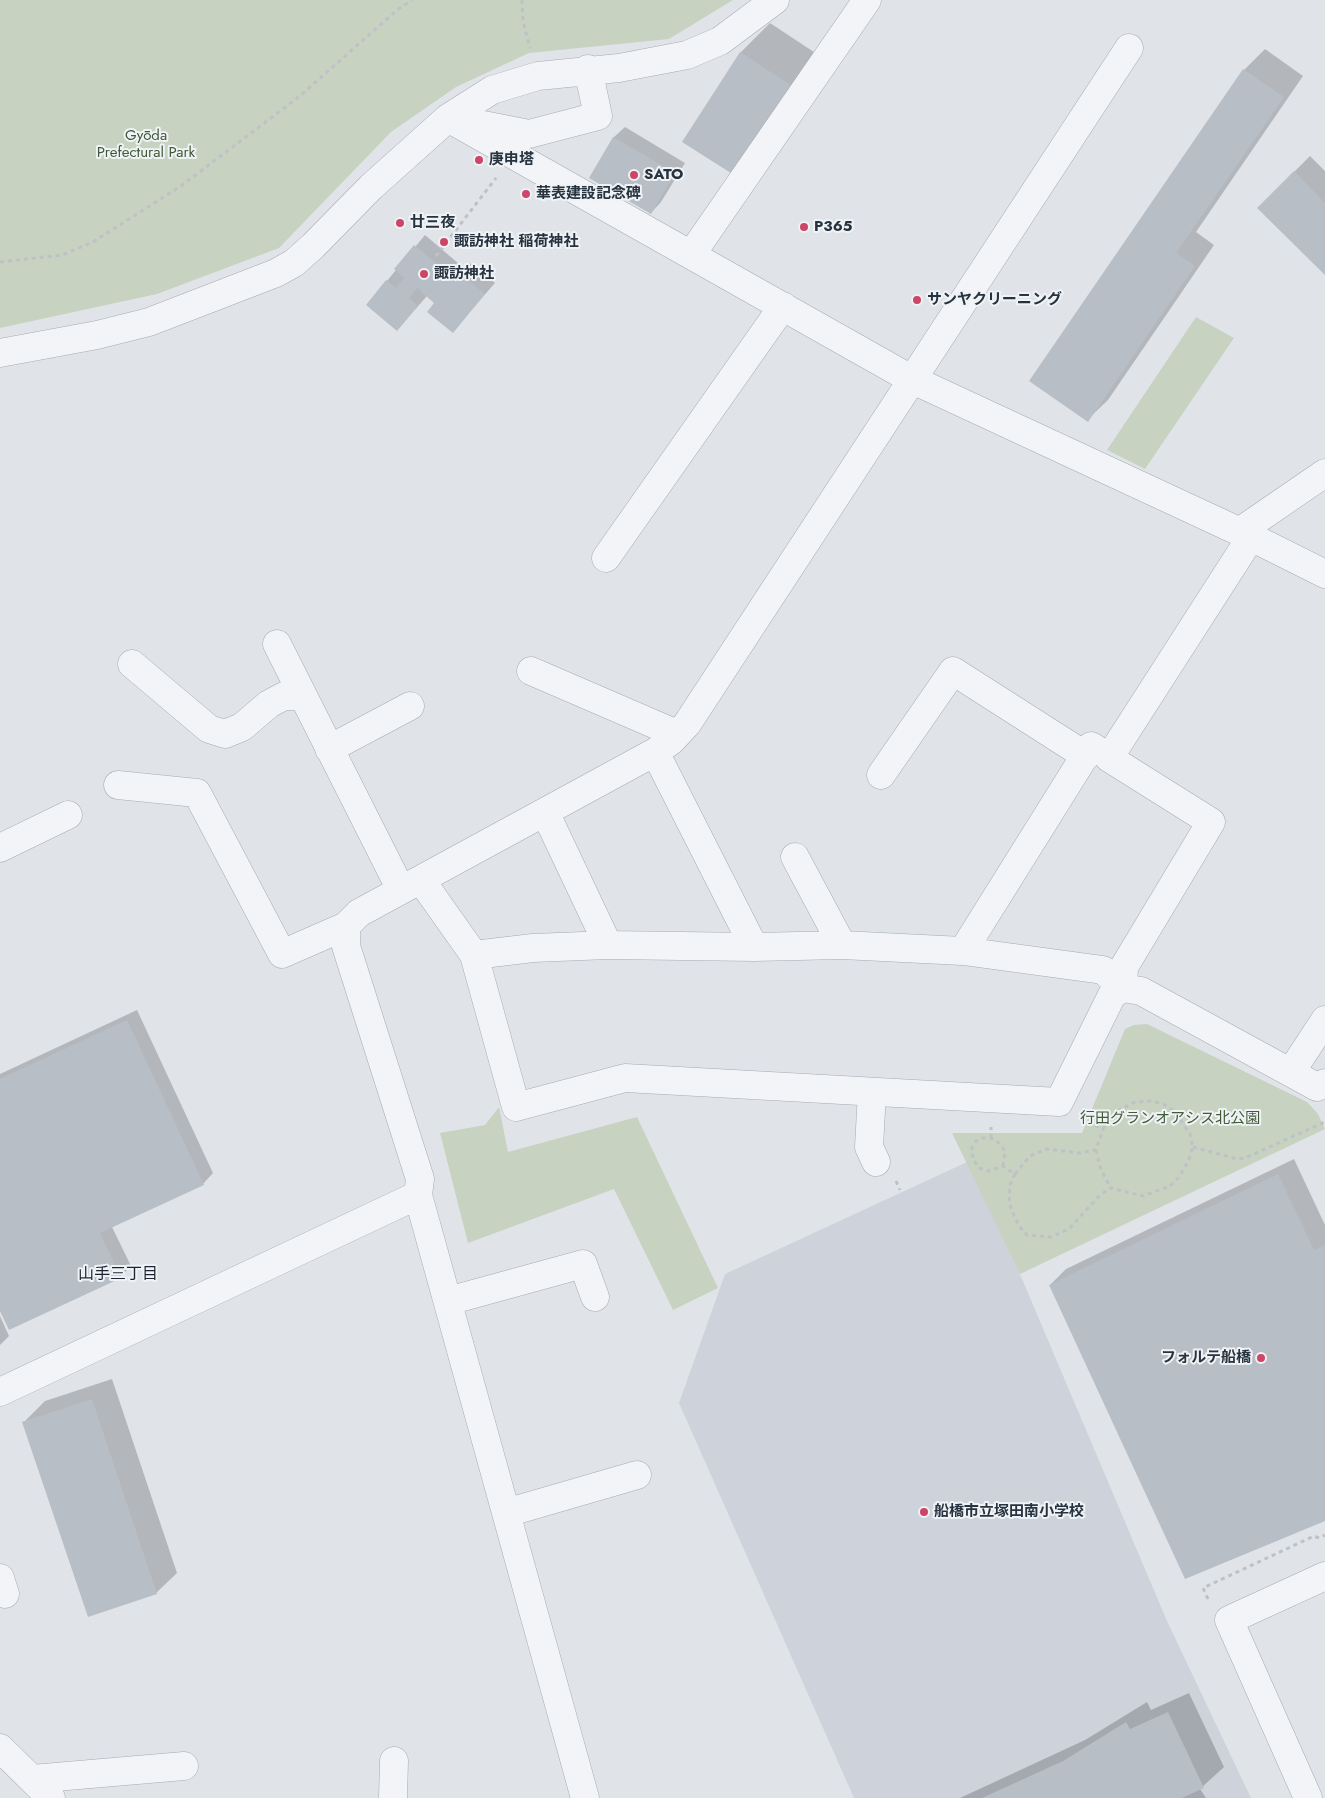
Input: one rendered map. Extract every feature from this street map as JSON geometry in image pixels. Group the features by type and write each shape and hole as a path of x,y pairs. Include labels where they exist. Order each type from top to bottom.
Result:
{"street":[{"path":"0,352 97,335 149,322 276,273 294,263 313,246 371,187 448,118 492,90 538,76 588,69 620,68 687,55 720,42 775,0"},
{"path":"691,254 867,0"},
{"path":"118,785 198,793 282,954 346,926 359,913 655,752 687,724 1129,48"},
{"path":"448,118 529,134 598,116 588,69"},
{"path":"448,118 911,379 1245,534 1325,574"},
{"path":"606,558 783,306"},
{"path":"963,951 1098,757 1245,534 1325,473"},
{"path":"277,644 329,749 411,885 474,954 516,1107 625,1078 1059,1102 1112,995 1123,988"},
{"path":"132,664 209,729 225,734 242,727 262,709 284,696 302,696"},
{"path":"531,670 677,734"},
{"path":"881,775 953,671 1211,822 1124,967 1123,988"},
{"path":"329,749 410,706"},
{"path":"655,752 754,947"},
{"path":"545,812 608,945"},
{"path":"0,848 68,815"},
{"path":"795,857 842,945"},
{"path":"346,926 346,946 420,1179 418,1195 585,1798"},
{"path":"474,954 533,948 608,945 754,947 842,945 963,951 1103,970 1123,988 1141,991 1317,1087 1325,1084"},
{"path":"1290,1072 1325,1020"},
{"path":"872,1092 869,1147 876,1162"},
{"path":"0,1392 418,1195"},
{"path":"448,1301 584,1264 594,1297"},
{"path":"506,1513 637,1475"},
{"path":"1308,1798 1229,1620 1325,1576"},
{"path":"0,1748 51,1798"},
{"path":"393,1798 394,1761"},
{"path":"32,1779 184,1766"}],"path":[{"path":"0,262 62,254 93,242 181,186 300,96 397,10 412,0"},
{"path":"522,0 523,21 538,76"},
{"path":"436,256 513,156"},
{"path":"1153,1101 1165,1105 1175,1112 1190,1134 1193,1147 1188,1162 1170,1186 1143,1196 1111,1188 1101,1170 1096,1150 1102,1130 1110,1119 1135,1102 1153,1101"},
{"path":"1081,1119 1102,1130"},
{"path":"1193,1147 1227,1157 1245,1158 1325,1122"},
{"path":"1003,1166 1005,1151 999,1143 991,1138 983,1138 976,1141 972,1148 973,1159 979,1168 988,1170 1003,1166 1015,1174"},
{"path":"1096,1150 1079,1153 1047,1149 1030,1156 1015,1174 1010,1185 1011,1210 1018,1226 1027,1235 1051,1237 1069,1229 1093,1202 1111,1188"}],"shaded area":[{"name":"船橋市立塚田南小学校","path":"967,1162 1020,1274 1167,1621 1251,1798 854,1798 679,1403 725,1274"}],"green space":[{"name":"Gyōda Prefectural Park","path":"0,0 733,0 669,39 529,53 456,87 391,132 279,248 157,294 0,328"},
{"path":"1196,317 1234,338 1145,469 1107,450"},
{"name":"行田グランオアシス北公園","path":"1147,1024 1307,1102 1318,1114 1325,1129 1020,1274 952,1133 1082,1133 1125,1029 1134,1025"},
{"path":"499,1107 508,1152 637,1117 718,1288 673,1310 614,1189 468,1243 440,1133 485,1125"}],"building":[{"path":"740,52 792,86 734,175 682,142"},
{"path":"1243,69 1284,97 1176,253 1195,266 1088,422 1029,381"},
{"path":"613,137 675,173 651,214 589,178"},
{"path":"1294,171 1325,203 1325,275 1257,208"},
{"path":"414,245 454,278 459,273 485,294 453,333 427,312 434,303 417,288 409,298 418,306 397,331 366,305 386,280 396,288 404,278 394,269"},
{"path":"127,1020 204,1185 100,1233 121,1278 9,1330 0,1311 0,1079"},
{"path":"1278,1174 1314,1250 1325,1245 1325,1521 1185,1579 1049,1285"},
{"path":"92,1399 157,1594 88,1617 22,1422"},
{"path":"1168,1712 1204,1788 1182,1798 982,1798 1063,1761 1126,1722 1130,1729"}],"place":[{"name":"庚申塔","path":"479,160"},
{"name":"SATO","path":"634,175"},
{"name":"華表建設記念碑","path":"526,194"},
{"name":"廿三夜","path":"400,223"},
{"name":"P365","path":"804,227"},
{"name":"諏訪神社 稲荷神社","path":"444,242"},
{"name":"諏訪神社","path":"424,274"},
{"name":"サンヤクリーニング","path":"917,300"},
{"name":"フォルテ船橋","path":"1261,1358"},
{"name":"船橋市立塚田南小学校","path":"924,1512"}],"district":[{"name":"山手三丁目","path":"118,1275"}]}
